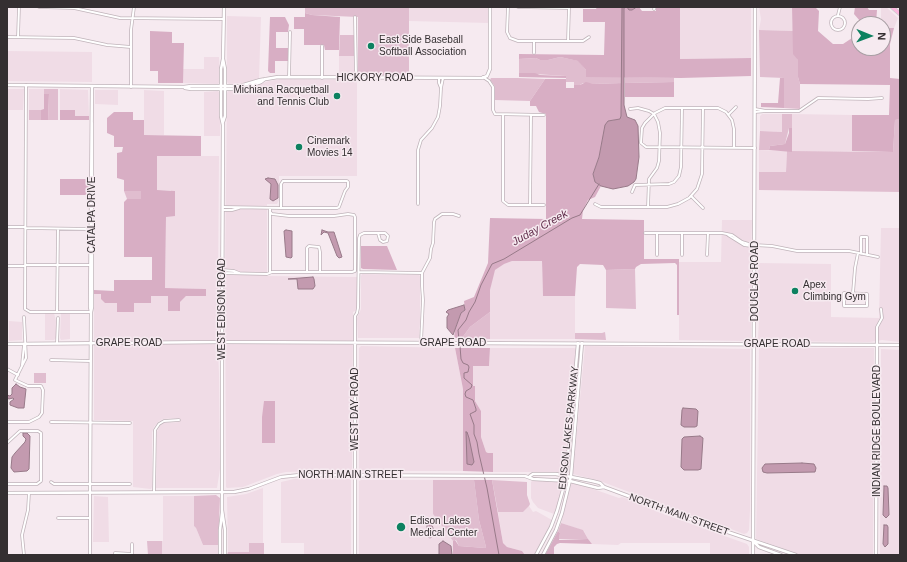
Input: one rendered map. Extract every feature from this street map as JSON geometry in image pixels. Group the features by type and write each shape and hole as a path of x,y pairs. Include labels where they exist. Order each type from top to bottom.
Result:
{"main road":[{"path":"223,59 224,7"},
{"path":"484,77 489,74 491,67 490,7"},
{"name":"DOUGLAS ROAD","path":"753,555 755,7"},
{"path":"892,7 900,14"},
{"name":"WEST EDISON ROAD","path":"222,492 223,125 221,116 221,69 223,59"},
{"name":"WEST EDISON ROAD","path":"223,59 225,69 225,116 223,125"},
{"name":"HICKORY ROAD","path":"7,85 131,87 191,86 225,88 278,77 484,77"},
{"name":"CATALPA DRIVE","path":"90,493 92,86"},
{"name":"WEST DAY ROAD","path":"354,342 355,555"},
{"name":"GRAPE ROAD","path":"7,344 421,342 900,345"},
{"name":"EDISON LAKES PARKWAY","path":"536,555 548,535 566,475 578,343"},
{"name":"EDISON LAKES PARKWAY","path":"543,555 560,519 571,476 582,343"},
{"name":"INDIAN RIDGE BOULEVARD","path":"876,555 877,345"},
{"name":"NORTH MAIN STREET","path":"7,494 242,491 277,478 290,475 566,475 600,483 604,487 753,542 759,547 782,555"},
{"name":"NORTH MAIN STREET","path":"530,476 533,479 565,480 598,488 604,487"},
{"path":"220,555 222,492"},
{"path":"222,510 225,530 225,555"},
{"name":"NORTH MAIN STREET","path":"753,542 759,542 796,555"}],"street":[{"path":"18,37 19,7"},
{"path":"39,7 74,8 114,17 224,19"},
{"path":"131,87 132,18 134,7"},
{"path":"508,7 509,38 534,41 583,41 589,37"},
{"path":"518,7 569,7 568,41"},
{"path":"838,15 844,18 845,22 844,28 838,30 832,27 831,22 832,18 838,15 840,7"},
{"path":"355,17 356,77"},
{"path":"289,77 290,32"},
{"path":"7,37 74,38 107,45 131,47"},
{"path":"534,41 534,53"},
{"path":"322,46 322,78"},
{"path":"484,77 493,86 494,112 496,115 544,115"},
{"path":"438,78 441,88"},
{"path":"418,204 418,150 421,140 432,128 438,117 443,78"},
{"path":"26,85 26,310 30,312 91,312"},
{"path":"755,111 799,111 816,98 820,97 868,99 882,98"},
{"path":"729,114 736,107"},
{"path":"630,109 642,108 654,114 658,121 659,163 657,168 650,176 648,185 648,207"},
{"path":"734,147 734,126 729,114 718,108 665,108 654,114 643,125 641,131 641,143 644,147 755,148"},
{"path":"632,192 635,186 668,185 676,180 681,170 682,108"},
{"path":"595,204 599,207 667,207 675,206 691,196 698,185 702,174 703,108"},
{"path":"503,115 504,202 508,204 544,205"},
{"path":"530,204 531,115"},
{"path":"223,209 337,208 339,207 345,191 348,188 348,182 282,181 281,208"},
{"path":"691,196 703,208"},
{"path":"270,208 270,272"},
{"path":"222,272 266,274 270,272 355,271 354,215 290,216 272,214 270,211"},
{"path":"421,342 423,300 422,273 430,258 433,243 434,222 435,219 442,214 453,214 458,216"},
{"path":"7,227 91,230"},
{"path":"58,229 58,311"},
{"path":"354,342 355,316 358,308 360,236 364,233 378,233 386,234 388,240 383,242 380,240 378,233"},
{"path":"645,233 722,233 744,245 772,246 797,251 844,251 878,257"},
{"path":"657,233 657,255"},
{"path":"682,233 682,255"},
{"path":"708,233 708,255"},
{"path":"853,293 855,268 860,254 861,237 867,237 867,255"},
{"path":"307,272 307,248 309,246 319,247 320,272"},
{"path":"7,266 91,265"},
{"path":"359,272 422,273"},
{"path":"844,293 853,293 867,294 867,306 844,306 844,293"},
{"name":"INDIAN RIDGE BOULEVARD","path":"877,345 877,327 882,318 881,309"},
{"path":"7,422 29,422 42,413 42,388 39,386 28,386 15,380 21,369 24,344 24,317"},
{"path":"57,344 58,318"},
{"path":"51,360 90,361"},
{"path":"7,369 18,375"},
{"path":"154,492 155,430 159,424 164,421 179,420"},
{"path":"51,422 130,423"},
{"path":"7,443 20,431 41,432 41,481 37,484 7,484"},
{"path":"51,482 54,484 130,484"},
{"path":"24,555 22,535 28,510 29,493"},
{"path":"90,493 90,555"},
{"path":"58,518 90,518"},
{"path":"115,555 115,553 132,554 132,544"}],"shaded area":[{"path":"305,7 409,7 409,76 358,74 358,17 312,15 305,13"},
{"path":"409,7 489,7 489,23 409,21"},
{"path":"597,7 627,7 632,10 639,7 642,11 656,11 656,7 680,7 680,59 751,58 751,76 681,78 586,77 586,70 578,61 560,57 548,60 540,60 536,58 519,59 519,54 604,55 605,22 583,22 583,9 596,9"},
{"path":"622,7 627,7 624,8 624,105 627,117 635,120 638,126 639,157 636,179 634,182 628,186 613,189 601,186 595,182 593,174 599,157 605,125 608,121 620,119 621,116"},
{"path":"627,7 637,7 629,10"},
{"path":"680,7 751,7 751,58 680,59"},
{"path":"759,7 792,7 793,31 759,30 761,19"},
{"path":"792,7 815,7 819,11 818,31 833,44 843,44 851,39 851,56 890,56 890,78 900,79 900,119 895,120 893,152 852,151 852,115 889,115 890,85 800,84 798,77 798,60 793,54"},
{"path":"855,7 867,7 869,10 877,10 877,16 856,16 854,14"},
{"path":"881,7 886,7 898,18 894,28 891,28 891,16 881,16"},
{"path":"305,13 340,17 339,50 325,50 324,45 304,45 304,29 294,29 294,17 305,17"},
{"path":"227,16 261,17 259,78 243,83 229,84 227,82"},
{"path":"270,17 285,17 289,25 288,32 276,32 276,48 288,48 288,61 275,61 275,73 270,73 268,71"},
{"path":"891,28 894,28 891,40"},
{"path":"759,30 793,31 793,44 798,60 800,109 784,108 784,78 760,77"},
{"path":"150,31 172,32 172,43 184,43 183,83 158,83 158,71 150,71"},
{"name":"East Side Baseball Softball Association","path":"340,35 354,35 354,56 339,56"},
{"path":"7,51 92,52 92,82 7,81"},
{"path":"339,56 354,56 354,74 339,74"},
{"path":"204,57 219,57 220,82 218,84 183,83 183,69 204,69"},
{"path":"560,57 579,61 586,70 586,77 622,77 622,83 583,83 580,85 574,85 574,82 566,82 566,76 519,73 519,59 536,58 540,60 548,60"},
{"path":"519,73 566,76 566,78 519,77"},
{"path":"625,77 674,78 674,82 625,83"},
{"path":"491,78 545,79 530,101 495,100 495,88 490,80"},
{"path":"780,78 784,78 784,108 761,107 761,103 778,103"},
{"path":"281,79 357,80 357,176 279,176 279,200 277,204 267,204 267,276 357,277 357,310 353,312 352,470 286,472 243,487 227,488 225,276 227,93 228,91 241,90 269,81"},
{"path":"545,79 566,79 566,88 574,88 574,85 580,85 586,82 594,84 622,83 621,116 620,119 608,121 593,174 595,182 601,186 595,197 588,200 583,210 582,219 644,220 644,259 679,259 679,315 677,315 677,265 675,263 641,264 635,269 606,270 603,265 580,264 577,267 575,296 543,296 542,261 512,261 495,270 490,290 490,312 470,327 462,338 454,338 455,329 461,313 465,310 464,301 474,297 488,263 490,218 546,219 546,114 539,112 536,106 530,106 530,101"},
{"path":"674,82 674,97 625,97 625,83"},
{"path":"7,89 24,89 23,110 7,110"},
{"path":"29,89 44,89 44,110 29,110"},
{"path":"44,89 58,89 58,120 48,120 49,94 44,94"},
{"path":"60,89 88,90 89,116 75,116 75,111 60,110"},
{"path":"95,90 118,90 118,105 95,104"},
{"path":"144,90 164,91 164,135 144,135"},
{"path":"218,91 220,93 220,136 204,136 204,92"},
{"path":"44,94 49,94 48,120 41,120 41,110 44,109"},
{"path":"29,110 41,110 41,120 29,120"},
{"path":"60,110 75,110 75,116 89,116 89,120 60,120"},
{"path":"114,112 133,112 133,120 144,120 144,135 201,136 201,156 157,156 157,190 175,191 175,216 166,217 165,288 206,289 206,296 186,296 180,302 180,311 168,311 168,296 151,296 151,303 134,303 134,312 117,312 117,303 105,303 101,299 101,294 94,294 94,290 114,291 114,280 152,280 152,257 124,257 124,202 127,199 141,199 141,191 124,191 124,180 117,178 117,153 122,152 123,147 114,147 114,136 107,133 107,118"},
{"path":"762,114 782,114 782,132 760,131 760,116"},
{"path":"782,114 792,114 792,128 789,128 785,144 770,146 769,150 759,150 760,131 782,132"},
{"path":"792,114 852,115 852,151 792,152"},
{"path":"900,119 900,192 759,190 759,172 786,172 787,151 893,152 895,120"},
{"path":"789,128 792,128 792,152 769,150 770,146 785,144 789,133"},
{"path":"759,150 787,151 786,172 759,172"},
{"path":"157,156 219,156 217,325 220,469 217,488 156,488 157,432 160,425 164,423 180,422 180,418 163,419 154,427 152,432 151,489 133,487 133,421 94,420 94,294 101,294 117,303 117,312 134,303 150,303 151,296 168,296 180,311 180,302 186,296 206,296 206,289 165,288 166,216 171,190 157,190"},
{"path":"60,179 89,179 89,195 60,195"},
{"path":"265,179 275,179 278,185 278,198 273,201 270,199 271,184"},
{"path":"124,191 141,191 141,199 127,199"},
{"path":"722,220 752,220 751,338 747,341 679,340 679,262 721,262"},
{"path":"881,228 900,228 900,342 882,340 870,342 759,341 758,263 831,264 831,317 879,318"},
{"path":"322,230 334,232 342,257 339,258 337,256 328,233 324,232 321,235"},
{"path":"284,231 292,231 291,258 286,257"},
{"path":"361,246 387,246 397,270 361,268"},
{"path":"512,261 542,261 543,296 575,296 575,339 490,339 490,290 492,278 495,270 503,264"},
{"path":"635,269 636,309 606,308 606,270"},
{"path":"362,274 420,276 419,338 358,338 357,318 361,309"},
{"path":"313,277 315,286 313,289 298,289 297,279 288,279"},
{"path":"464,305 465,310 461,313 453,335 447,328 447,317 449,314 446,312"},
{"path":"490,312 490,339 462,338 470,327"},
{"path":"45,313 54,313 56,321 56,338 54,340 45,340"},
{"path":"61,313 70,314 70,339 61,340 60,338"},
{"path":"9,321 22,322 22,340 9,341"},
{"path":"605,332 606,340 575,339 575,333"},
{"path":"361,346 455,348 463,389 463,471 361,471 359,469 359,348"},
{"path":"585,346 750,349 750,510 749,530 747,533 744,534 711,523 600,481 573,474"},
{"path":"455,348 490,348 489,366 473,366 473,386 475,386 475,401 481,411 481,437 486,452 493,453 493,472 463,471 463,389"},
{"path":"490,348 576,349 563,472 493,472 493,454 486,452 481,437 481,411 475,401 473,386 473,366 489,366"},
{"path":"759,348 874,348 873,555 801,555 756,539"},
{"path":"881,349 900,350 900,555 880,555"},
{"path":"34,373 46,373 46,383 34,383"},
{"path":"16,384 26,389 24,408 18,408 10,405 10,402 14,399 7,398 7,395 10,396 12,394 12,388"},
{"path":"264,401 275,401 275,443 262,443 262,417"},
{"path":"683,408 696,409 698,411 697,426 684,427 681,425"},
{"path":"466,432 469,438 474,462 472,465 467,464"},
{"path":"23,433 27,433 30,436 29,469 27,471 14,472 11,468 12,457 25,442 26,439 23,436"},
{"path":"700,436 703,438 701,469 684,470 681,467 682,439 684,437"},
{"path":"765,464 814,464 816,468 815,472 767,473 763,472 762,468"},
{"path":"312,478 351,480 351,555 304,555 304,543 281,543 281,482 294,479"},
{"path":"433,480 433,514 453,541 453,555 359,555 359,481"},
{"path":"433,480 474,480 479,520 485,548 459,546 456,540 453,541 433,514"},
{"path":"474,480 492,480 503,543 507,547 522,551 525,555 453,555 453,541 455,540 459,546 486,547 479,520"},
{"path":"492,480 527,482 529,506 523,512 498,512"},
{"path":"533,480 562,482 558,505 554,514 538,508 533,502 531,498 531,482"},
{"path":"573,482 619,498 622,497 634,501 658,512 747,544 749,547 749,555 710,555 710,543 621,543 618,545 592,544 584,531 561,523 571,484"},
{"path":"884,486 887,486 888,488 889,515 886,518 883,515"},
{"path":"263,488 263,543 249,543 249,552 228,552 227,497 246,494"},
{"path":"216,495 220,498 218,545 203,545 194,526 194,496"},
{"path":"94,496 108,497 109,542 93,542"},
{"path":"163,496 194,496 194,526 203,545 218,545 218,555 162,555"},
{"path":"529,506 533,512 536,511 552,520 534,555 525,555 522,551 507,547 503,543 498,512 523,512"},
{"path":"429,520 436,534 430,538 427,536 427,522"},
{"path":"561,523 583,530 588,539 559,539 560,533 558,531"},
{"path":"884,525 887,525 888,527 888,544 885,547 883,544"},
{"path":"558,531 560,533 559,540 588,539 592,544 560,543 554,547 554,555 545,555"},
{"path":"147,541 162,541 162,555 148,555"},
{"path":"443,541 451,546 452,555 439,555 439,544"},
{"path":"249,543 264,543 264,555 227,555 228,552 249,552"}],"waterway":[{"name":"Juday Creek","path":"459,340 458,330 466,320 492,264 504,259 572,218 580,215 599,184"},
{"name":"Juday Creek","path":"460,346 461,359 463,363 469,367 468,372 464,373 464,378 472,385 465,394 466,397 473,400 476,409 476,411 470,414 474,425 474,434 487,488 499,555"}],"place":[{"name":"East Side Baseball Softball Association","path":"371,46"},
{"name":"Michiana Racquetball and Tennis Club","path":"337,96"},
{"name":"Cinemark Movies 14","path":"299,147"},
{"name":"Apex Climbing Gym","path":"795,291"},
{"name":"Edison Lakes Medical Center","path":"401,527"}]}
